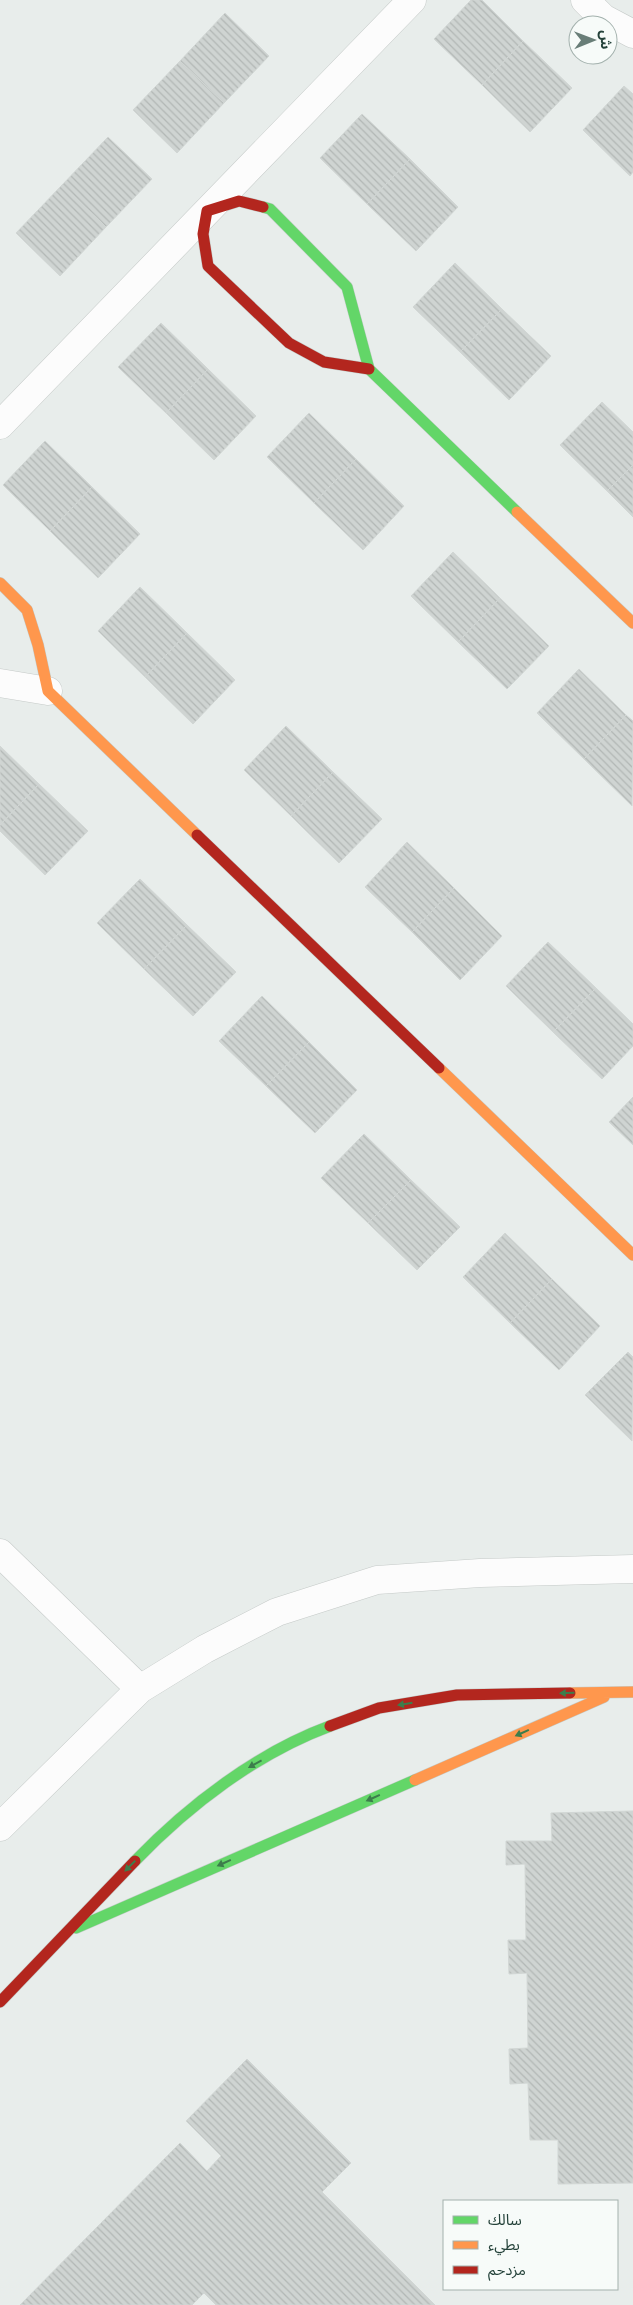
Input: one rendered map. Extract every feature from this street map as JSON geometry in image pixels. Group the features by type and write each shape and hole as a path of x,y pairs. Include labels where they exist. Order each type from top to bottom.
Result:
{"street":[{"path":"0,425 412,0"},
{"path":"585,0 603,18 633,34"},
{"path":"207,211 239,200 270,209 347,287 358,322 369,369 633,623"},
{"path":"207,211 204,234 208,266 289,343 324,362 369,369"},
{"path":"0,582 27,610 38,645 48,691 633,1255"},
{"path":"0,683 48,691"},
{"path":"0,1554 140,1689"},
{"path":"0,1827 140,1689 205,1649 277,1612 377,1580 480,1573 633,1569"},
{"path":"63,1934 615,1692"},
{"path":"0,2002 145,1850 223,1782 306,1735 379,1708 457,1695 633,1692"}],"building":[{"path":"471,0 482,0 523,41 482,85 434,39"},
{"path":"225,13 269,56 224,103 180,61"},
{"path":"523,41 572,88 530,132 482,85"},
{"path":"180,61 224,103 177,153 133,110"},
{"path":"624,86 633,94 633,172 630,176 583,130"},
{"path":"362,114 410,159 367,204 320,158"},
{"path":"108,137 152,179 106,227 62,185"},
{"path":"410,159 458,207 416,251 367,204"},
{"path":"62,185 106,227 60,276 16,233"},
{"path":"455,263 502,309 460,352 413,307"},
{"path":"502,309 551,356 509,400 460,352"},
{"path":"161,323 208,369 166,413 118,367"},
{"path":"208,369 256,416 214,460 166,413"},
{"path":"602,402 633,432 633,465 607,491 560,445"},
{"path":"309,413 356,459 314,503 267,457"},
{"path":"45,441 92,487 50,531 3,485"},
{"path":"356,459 404,506 363,550 314,503"},
{"path":"633,465 633,517 607,491"},
{"path":"92,487 140,534 98,578 50,531"},
{"path":"453,552 500,598 458,642 411,596"},
{"path":"140,587 187,633 145,677 98,631"},
{"path":"500,598 549,646 507,689 458,642"},
{"path":"187,633 235,680 193,724 145,677"},
{"path":"579,669 626,715 584,759 537,713"},
{"path":"626,715 633,721 632,806 584,759"},
{"path":"286,726 333,772 291,816 244,770"},
{"path":"0,746 39,784 0,825"},
{"path":"333,772 382,819 339,863 291,816"},
{"path":"39,784 88,831 45,875 0,831 0,825"},
{"path":"407,842 454,888 412,932 365,887"},
{"path":"140,879 187,925 144,969 97,923"},
{"path":"454,888 502,936 460,980 412,932"},
{"path":"187,925 236,972 193,1016 144,969"},
{"path":"548,942 596,988 553,1032 506,986"},
{"path":"596,988 633,1024 633,1046 602,1079 553,1032"},
{"path":"262,996 309,1042 266,1086 219,1041"},
{"path":"309,1042 357,1090 315,1133 266,1086"},
{"path":"633,1097 633,1145 609,1122"},
{"path":"364,1134 411,1180 368,1223 321,1178"},
{"path":"411,1180 460,1227 417,1270 368,1223"},
{"path":"505,1233 552,1279 510,1323 463,1277"},
{"path":"552,1279 600,1326 559,1370 510,1323"},
{"path":"628,1352 633,1357 632,1441 585,1395"},
{"path":"633,1811 633,2183 558,2184 558,2140 530,2140 528,2083 510,2084 509,2049 528,2048 527,1973 509,1974 508,1940 526,1940 525,1864 506,1865 506,1841 552,1841 551,1813"},
{"path":"247,2059 351,2163 322,2192 435,2305 216,2305 204,2293 192,2305 20,2305 180,2143 207,2171 221,2156 186,2121"}],"traffic: fast":[{"path":"263,207 270,209 347,287 369,369 517,512"},
{"path":"135,1861 178,1820 225,1783 276,1751 330,1726"},
{"path":"76,1928 415,1780"}],"traffic: slow":[{"path":"517,512 633,623"},
{"path":"0,583 27,610 38,645 48,691 197,835"},
{"path":"439,1068 633,1255"},
{"path":"570,1693 633,1692"},
{"path":"415,1780 604,1697"}],"traffic: jam":[{"path":"263,207 239,201 207,211 203,234 208,266 289,343 324,362 369,369"},
{"path":"197,835 439,1068"},
{"path":"330,1726 379,1708 457,1695 570,1693"},
{"path":"0,2002 135,1861"}]}
